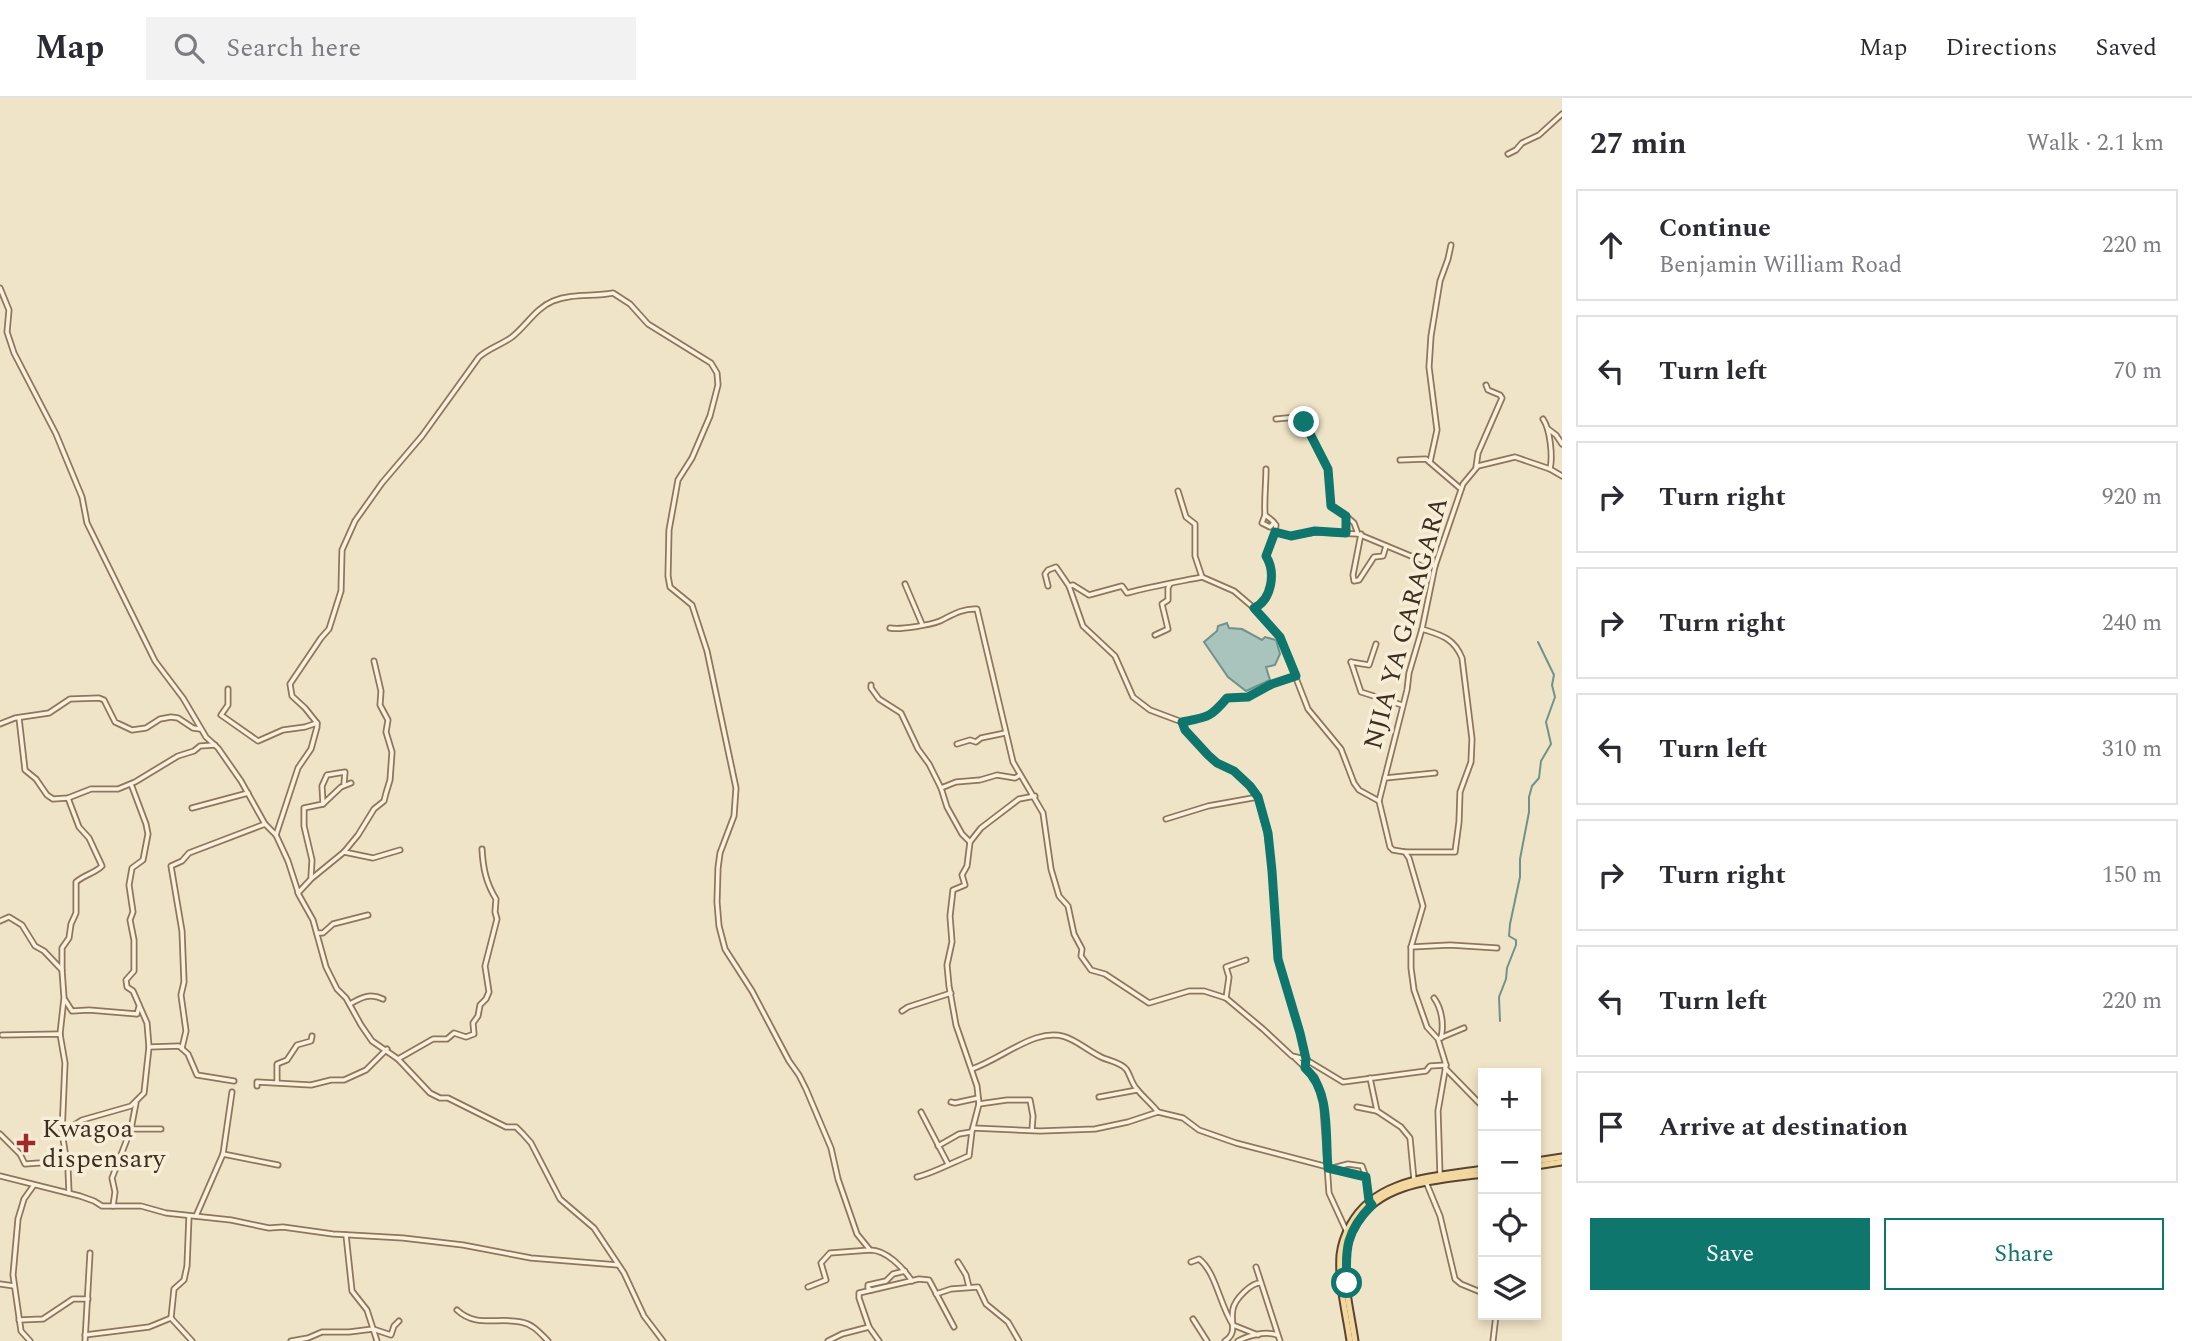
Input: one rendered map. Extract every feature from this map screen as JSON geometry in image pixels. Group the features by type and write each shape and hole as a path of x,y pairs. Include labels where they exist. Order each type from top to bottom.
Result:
{"main road":[{"path":"1541,1162 1562,1159"},
{"path":"1353,1341 1342,1286 1340,1254 1355,1216 1388,1189 1414,1180 1478,1172"},
{"path":"1353,1341 1345,1253 1360,1217 1371,1203 1401,1188 1441,1178"}],"street":[{"path":"1508,154 1539,135 1562,114"},
{"path":"1430,462 1437,430 1429,367 1431,336 1440,281 1451,245"},
{"path":"0,288 9,310 7,332 14,353 56,434 82,497 88,523 155,660 248,793 265,824 276,835 298,892 313,920 326,967 337,989 350,1004 372,1041 387,1049 430,1093 440,1098 448,1098 506,1127 516,1127 523,1134 531,1143 560,1199 594,1228 629,1281 644,1316 663,1341"},
{"path":"317,723 292,696 290,684 329,629 341,592 342,550 355,521 488,349 512,337 552,301 578,294 599,296 613,293 630,304 648,324 711,363 717,373 719,385 710,416 692,458 678,480 669,530 668,576 670,587 692,605 706,651 736,788 734,816 720,853 718,868 719,926 725,949 752,990 806,1089 831,1149 857,1234 870,1250"},
{"name":"NJIA YA GARAGARA","path":"1379,801 1435,566 1461,489 1476,467 1478,453 1502,398 1488,390 1486,385"},
{"path":"1276,418 1302,419 1328,469 1331,506 1354,523 1359,534 1354,581 1359,580 1374,556 1383,556 1387,546"},
{"path":"1544,419 1548,429 1550,469"},
{"path":"1548,429 1562,444 1550,447"},
{"path":"1476,467 1515,457 1562,476"},
{"path":"1400,460 1426,459 1461,489"},
{"path":"1266,468 1263,499 1265,515 1262,523 1270,527 1274,523"},
{"path":"1178,491 1184,513 1195,524 1195,556 1202,577"},
{"path":"1254,608 1262,604 1267,597 1271,566 1266,556 1276,527 1265,515"},
{"path":"1346,516 1346,533"},
{"path":"1275,532 1291,536 1315,531 1359,534 1435,566"},
{"path":"1048,586 1045,574 1053,567 1058,569 1069,586 1083,626 1115,656 1133,697 1150,710 1182,722 1208,716 1217,711 1227,698 1248,697 1272,684 1296,676"},
{"path":"1069,586 1073,585 1089,595 1122,586 1127,593 1202,577 1234,591 1254,608 1280,637 1307,709 1341,749 1359,790 1379,801 1390,847 1405,852 1455,852 1460,792 1471,762 1472,739 1462,658 1457,647 1448,638 1422,629"},
{"path":"905,584 922,624"},
{"path":"1155,635 1168,629 1162,604 1168,600 1170,584"},
{"path":"890,628 899,629 937,622 952,613 977,609 1013,762 1043,813 1051,869 1059,896 1068,906 1074,934 1081,945 1081,956 1088,967 1105,974 1149,1003 1189,991 1204,991 1226,998 1315,1077 1322,1094 1331,1168 1330,1196 1347,1231"},
{"path":"1376,644 1369,665 1351,662 1361,692 1403,705"},
{"path":"298,892 335,862 358,835 374,809 384,801 390,780 392,752 386,732 388,720 380,705 381,691 374,661"},
{"path":"871,685 879,699 901,713 941,788 947,807 962,834 970,842"},
{"path":"228,690 228,705 221,715 258,741 283,730 317,723"},
{"path":"0,724 49,713 70,699 99,698 104,700 115,722 132,730 146,728 160,719 172,717 193,728 202,729"},
{"path":"19,718 26,770 50,797 68,798 91,789 112,790 131,784 200,746 215,745"},
{"path":"1182,722 1185,730 1208,755 1234,771 1258,797 1268,833 1278,959 1300,1033 1305,1068"},
{"path":"276,835 298,768 311,749 317,723"},
{"path":"957,744 970,740 976,742 981,738 1005,733"},
{"path":"323,804 322,786 327,775 345,772 344,785"},
{"path":"1385,778 1435,774"},
{"path":"941,788 956,782 997,775 1015,778 1020,775"},
{"path":"311,879 312,860 304,826 304,808 323,804 344,785 351,783"},
{"path":"62,1133 82,1120 125,1108 144,1093 149,1048 147,1023 133,991 127,987 126,980 134,971 134,940 130,920 133,909 129,885 132,868 143,860 148,834 131,784"},
{"path":"192,808 248,793"},
{"path":"917,1177 970,1156 972,1130 979,1101 972,1069 956,1025 947,965 952,942 950,916 953,890 965,885 962,873 967,866 970,842 981,828 1019,799 1034,796"},
{"path":"1166,819 1208,806 1258,797"},
{"path":"68,798 79,827 89,838 102,866 76,881 76,913 70,934 62,948 64,998 60,1034 65,1063 62,1133 69,1193"},
{"path":"182,1048 186,1031 181,995 184,982 182,931 171,866 182,861 189,853 265,824"},
{"path":"398,1059 433,1039 447,1038 454,1033 466,1037 474,1034 473,1023 489,992 485,966 497,919 496,899 489,890 484,875 482,849"},
{"path":"344,852 373,858 400,850"},
{"path":"1405,852 1423,906 1411,947 1414,990 1427,1027 1439,1039"},
{"path":"317,933 323,933 333,924 368,915"},
{"path":"0,921 9,917 22,925 35,946 44,951 62,970"},
{"path":"1411,947 1497,948"},
{"path":"1226,998 1229,977 1226,967 1246,960"},
{"path":"902,1011 951,993"},
{"path":"350,1004 372,995 383,999"},
{"path":"64,998 72,1011 137,1014 140,1004"},
{"path":"1433,998 1441,1015 1439,1039 1446,1066 1438,1111 1441,1178"},
{"path":"1439,1039 1464,1028"},
{"path":"2,1035 60,1034"},
{"path":"972,1069 1003,1056 1032,1039 1056,1035 1075,1040 1122,1066 1127,1070 1137,1090 1158,1112"},
{"path":"276,1082 276,1064 286,1060 297,1045 311,1041 312,1036"},
{"path":"149,1048 182,1048 188,1054 197,1075 234,1081"},
{"path":"257,1086 257,1082 311,1085 344,1080 366,1070 387,1049"},
{"path":"1294,1058 1304,1058 1343,1082 1427,1071 1430,1066 1446,1066 1478,1101"},
{"path":"1300,1064 1304,1058"},
{"path":"1370,1078 1377,1111"},
{"path":"1099,1097 1137,1090"},
{"path":"196,1217 223,1154 232,1092"},
{"path":"951,1102 1030,1100 1032,1130"},
{"path":"113,1206 115,1192 112,1178 131,1129 137,1101"},
{"path":"1357,1107 1377,1111 1401,1127 1410,1138 1414,1180"},
{"path":"921,1112 948,1164"},
{"path":"938,1146 972,1130 1102,1128 1158,1112 1183,1118 1199,1130 1236,1143 1366,1177"},
{"path":"131,1129 161,1129"},
{"path":"0,1134 20,1154 25,1164 67,1161"},
{"path":"223,1154 278,1166"},
{"path":"1331,1168 1348,1164 1362,1166 1371,1203"},
{"path":"0,1176 69,1193 102,1206 141,1206 166,1213 230,1220 262,1227 403,1238 464,1245 531,1258 619,1265"},
{"path":"1426,1182 1440,1216 1455,1279 1478,1291"},
{"path":"30,1341 21,1331 14,1286 18,1219 24,1199 34,1184"},
{"path":"189,1216 187,1266 184,1280 174,1289 171,1318 192,1341"},
{"path":"346,1235 353,1293 368,1310 377,1341"},
{"path":"808,1287 826,1280 821,1263 830,1253 870,1250 877,1250 905,1270 912,1281"},
{"path":"85,1341 90,1253"},
{"path":"1191,1262 1199,1259 1206,1266 1233,1325 1258,1335"},
{"path":"958,1262 969,1287"},
{"path":"1256,1266 1279,1339"},
{"path":"871,1290 868,1285 886,1281 893,1274 905,1270"},
{"path":"879,1341 869,1328 859,1293 912,1281 928,1279 954,1328"},
{"path":"1225,1341 1232,1335 1234,1305 1251,1285 1261,1283"},
{"path":"0,1284 14,1286"},
{"path":"936,1294 951,1289 978,1287 986,1304 1008,1322 1019,1341"},
{"path":"19,1320 47,1318 73,1299 88,1299"},
{"path":"457,1310 465,1317 481,1321 522,1322 535,1328 548,1341"},
{"path":"85,1335 149,1327 171,1318"},
{"path":"1193,1319 1207,1341"},
{"path":"1493,1341 1495,1320"},
{"path":"291,1341 322,1332 373,1329 391,1335 399,1321"},
{"path":"828,1341 842,1334 869,1328"},
{"path":"1238,1341 1271,1333 1279,1339"}],"water":[{"path":"1227,623 1229,628 1242,629 1262,640 1265,637 1276,640 1280,654 1275,665 1266,667 1270,680 1246,691 1228,677 1204,642 1217,631 1218,626"}],"waterway":[{"path":"1500,1021 1499,997 1516,945 1516,940 1509,936 1510,924 1520,877 1529,797 1532,786 1539,778 1541,761 1551,744 1546,722 1555,697 1552,685 1554,675 1538,642"}],"place":[{"name":"Kwagoa dispensary","path":"26,1143"}],"route":[{"path":"1304,422 1328,469 1331,506 1341,510 1346,516 1347,525 1346,533 1315,531 1291,536 1275,532 1266,556 1271,566 1267,597 1262,604 1254,608 1280,637 1296,676 1272,684 1248,697 1227,698 1217,711 1208,716 1182,722 1185,730 1208,755 1234,771 1258,797 1268,833 1279,945 1278,959 1300,1033 1306,1059 1305,1068 1315,1077 1322,1094 1328,1168 1366,1177 1372,1205 1360,1217 1345,1253 1347,1283"}]}
